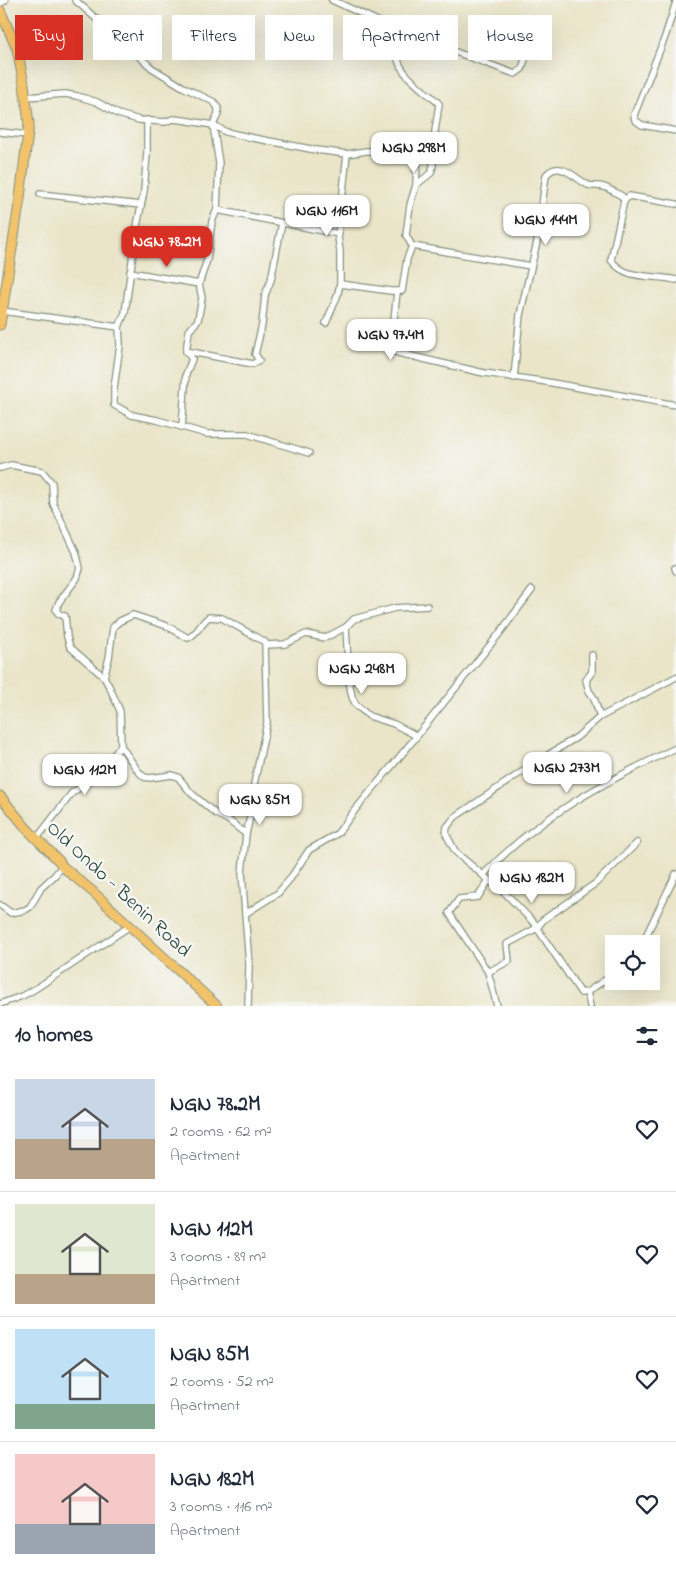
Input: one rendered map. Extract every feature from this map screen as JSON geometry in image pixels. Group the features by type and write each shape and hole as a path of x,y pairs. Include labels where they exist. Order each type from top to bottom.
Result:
{"main road":[{"path":"0,10 17,49 29,124 20,198 0,325"},
{"name":"Old Ondo - Benin Road","path":"0,796 62,866 217,1006"}],"street":[{"path":"0,2 4,0"},
{"path":"74,0 152,68 182,88 214,102 218,108 218,114 213,125 219,164 217,210 212,221 207,260 200,284 202,298 198,320 189,331 186,351 192,360 186,374 182,427"},
{"path":"332,0 364,15"},
{"path":"676,2 665,37 634,115 635,120 642,125 676,131"},
{"path":"399,60 416,84 439,104 433,145 433,166 431,173 416,185"},
{"path":"477,60 515,74 522,69 525,60"},
{"path":"26,97 65,94 77,96 98,102 118,114 139,120 165,122 173,119 213,125 226,132 293,147 346,154 366,151 390,151 401,148 408,149 413,153 417,162 416,185 410,205 406,235 412,246 407,259 402,290 397,292 340,284"},
{"path":"146,120 146,168 125,313 120,327 114,405 132,415 207,434 247,434 309,453"},
{"path":"0,132 28,136"},
{"path":"326,322 340,284 340,251 338,243 346,154"},
{"path":"514,378 520,315 537,242 546,175 550,170 557,168 565,170 586,184 604,187 622,196 624,201"},
{"path":"40,194 141,205"},
{"path":"676,204 629,196 624,201 611,260 616,268 635,275 676,280"},
{"path":"217,210 339,234"},
{"path":"186,351 253,364 259,360 255,354 263,319 265,296 271,280 282,223"},
{"path":"412,246 532,266"},
{"path":"130,272 200,284"},
{"path":"397,292 393,351 484,373 676,405"},
{"path":"2,311 120,327"},
{"path":"0,468 11,465 42,471 52,483 53,503 76,552 80,568 77,578 59,602 56,610 59,614 65,616 70,647 104,677 120,712 120,746 144,777 178,777 191,794 246,834"},
{"path":"245,914 278,893 309,850 338,833 499,634 532,590"},
{"path":"266,645 285,644 306,634 325,638 346,627 354,619 395,608 427,606"},
{"path":"104,677 110,658 113,627 126,617 133,615 167,626 188,638 196,633 201,624 209,617 222,618 265,642 267,723 254,784 242,873 249,965 248,1006"},
{"path":"346,627 349,681 352,697 356,705 369,716 394,724 417,736"},
{"path":"592,655 592,672 586,680 600,717"},
{"path":"605,980 587,992 581,993 526,912 455,851 446,834 447,827 455,817 577,737 600,717 676,677"},
{"path":"36,838 72,793 91,780 120,746"},
{"path":"484,875 503,854 541,823 616,776 676,748"},
{"path":"488,972 509,961 507,944 537,928 543,920 596,883 637,843"},
{"path":"0,905 11,913 30,907 41,888 55,876 62,866"},
{"path":"646,935 676,874"},
{"path":"489,880 478,897 460,899 449,912 488,972 498,1006"},
{"path":"0,1004 35,989 130,926"},
{"path":"587,992 590,1006"}]}
